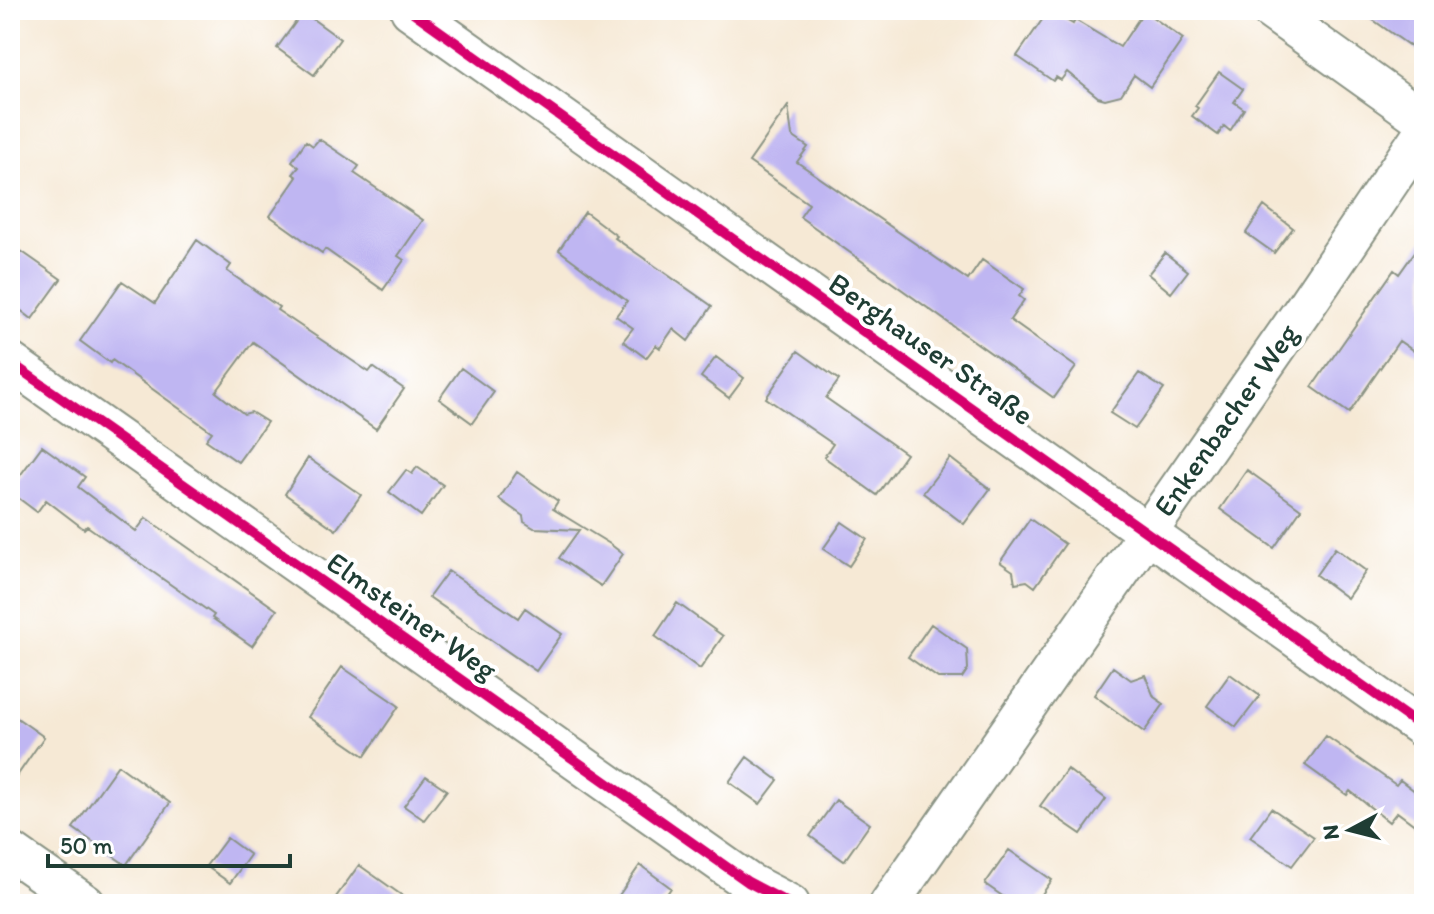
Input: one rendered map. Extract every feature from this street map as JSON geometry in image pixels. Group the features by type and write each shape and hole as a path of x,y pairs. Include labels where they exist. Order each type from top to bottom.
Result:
{"street":[{"name":"Berghauser Straße","path":"410,10 1424,729"},
{"path":"1270,10 1424,120"},
{"name":"Enkenbacher Weg","path":"889,904 1424,131"},
{"name":"Elmsteiner Weg","path":"10,362 748,882 790,904"},
{"path":"10,851 86,904"}],"building":[{"path":"1049,10 1073,24 1075,20 1120,47 1144,11 1183,39 1150,87 1134,75 1121,95 1105,99 1098,97 1067,72 1061,80 1056,77 1053,81 1017,56"},
{"path":"1359,10 1424,10 1424,56"},
{"path":"303,12 340,39 314,75 277,48"},
{"path":"1219,72 1243,89 1234,102 1244,109 1230,131 1224,126 1218,135 1192,116 1198,108 1195,106"},
{"path":"788,106 792,136 808,147 797,162 968,280 982,260 1024,289 1019,296 1024,300 1010,320 1076,367 1054,398 800,217 809,204 749,162"},
{"path":"319,139 359,166 354,173 423,220 398,256 404,260 383,290 325,249 322,253 270,216 297,177 293,174 299,167 292,161 306,141 313,146"},
{"path":"1264,206 1293,228 1274,253 1246,233"},
{"path":"585,212 617,236 615,238 712,306 688,341 673,329 660,348 656,345 646,358 623,341 633,328 616,316 627,301 559,250"},
{"path":"1424,239 1424,358 1399,341 1349,413 1312,387 1394,270 1399,274"},
{"path":"197,240 231,265 227,271 279,307 277,310 369,372 373,367 404,389 376,429 253,342 216,392 244,414 251,412 267,422 238,462 206,440 212,432 112,360 110,363 80,341 122,281 155,303"},
{"path":"21,251 61,279 32,319 10,302 10,267"},
{"path":"1165,253 1188,271 1171,293 1148,274"},
{"path":"798,351 839,380 826,398 906,454 877,495 824,457 833,444 766,398"},
{"path":"716,357 744,378 729,398 701,377"},
{"path":"461,368 494,392 472,423 439,399"},
{"path":"1139,373 1164,389 1135,429 1110,413"},
{"path":"42,446 85,477 78,487 136,531 146,518 277,610 252,646 212,618 214,615 87,526 84,529 46,500 37,512 17,497 10,489"},
{"path":"308,458 361,495 336,530 285,494"},
{"path":"950,458 990,489 964,524 923,493"},
{"path":"417,467 443,485 421,516 389,492 406,470 412,474"},
{"path":"1247,470 1301,509 1274,548 1220,509"},
{"path":"517,472 558,501 553,509 623,554 601,586 559,558 579,530 534,528 499,499"},
{"path":"1030,519 1065,544 1035,587 1027,581 1015,583 1013,571 1000,562"},
{"path":"842,522 867,539 849,566 823,549"},
{"path":"1335,548 1366,571 1347,598 1316,575"},
{"path":"448,571 518,618 525,608 562,634 536,671 429,597"},
{"path":"677,603 723,636 700,669 655,636"},
{"path":"931,624 967,649 968,669 962,678 938,678 908,657"},
{"path":"342,667 399,706 365,756 308,717"},
{"path":"1113,667 1131,680 1145,675 1154,697 1164,704 1144,732 1094,695"},
{"path":"1230,674 1260,696 1236,727 1207,706"},
{"path":"10,713 44,737 10,786"},
{"path":"1326,736 1396,785 1400,780 1424,798 1424,832 1397,812 1389,822 1350,791 1347,795 1305,765"},
{"path":"747,757 778,780 760,804 729,782"},
{"path":"118,765 170,803 126,865 73,828"},
{"path":"1067,769 1106,799 1081,834 1040,806"},
{"path":"426,776 447,790 424,820 404,806"},
{"path":"836,800 870,824 844,861 810,836"},
{"path":"1271,808 1314,837 1292,866 1250,837"},
{"path":"227,838 250,855 230,883 206,866"},
{"path":"1009,850 1052,880 1035,904 1014,904 985,884"},
{"path":"359,865 414,904 331,904"},
{"path":"640,865 671,888 660,904 613,904"}],"cycle path":[{"path":"410,10 1424,729"},
{"path":"10,362 748,882 790,904"}]}
